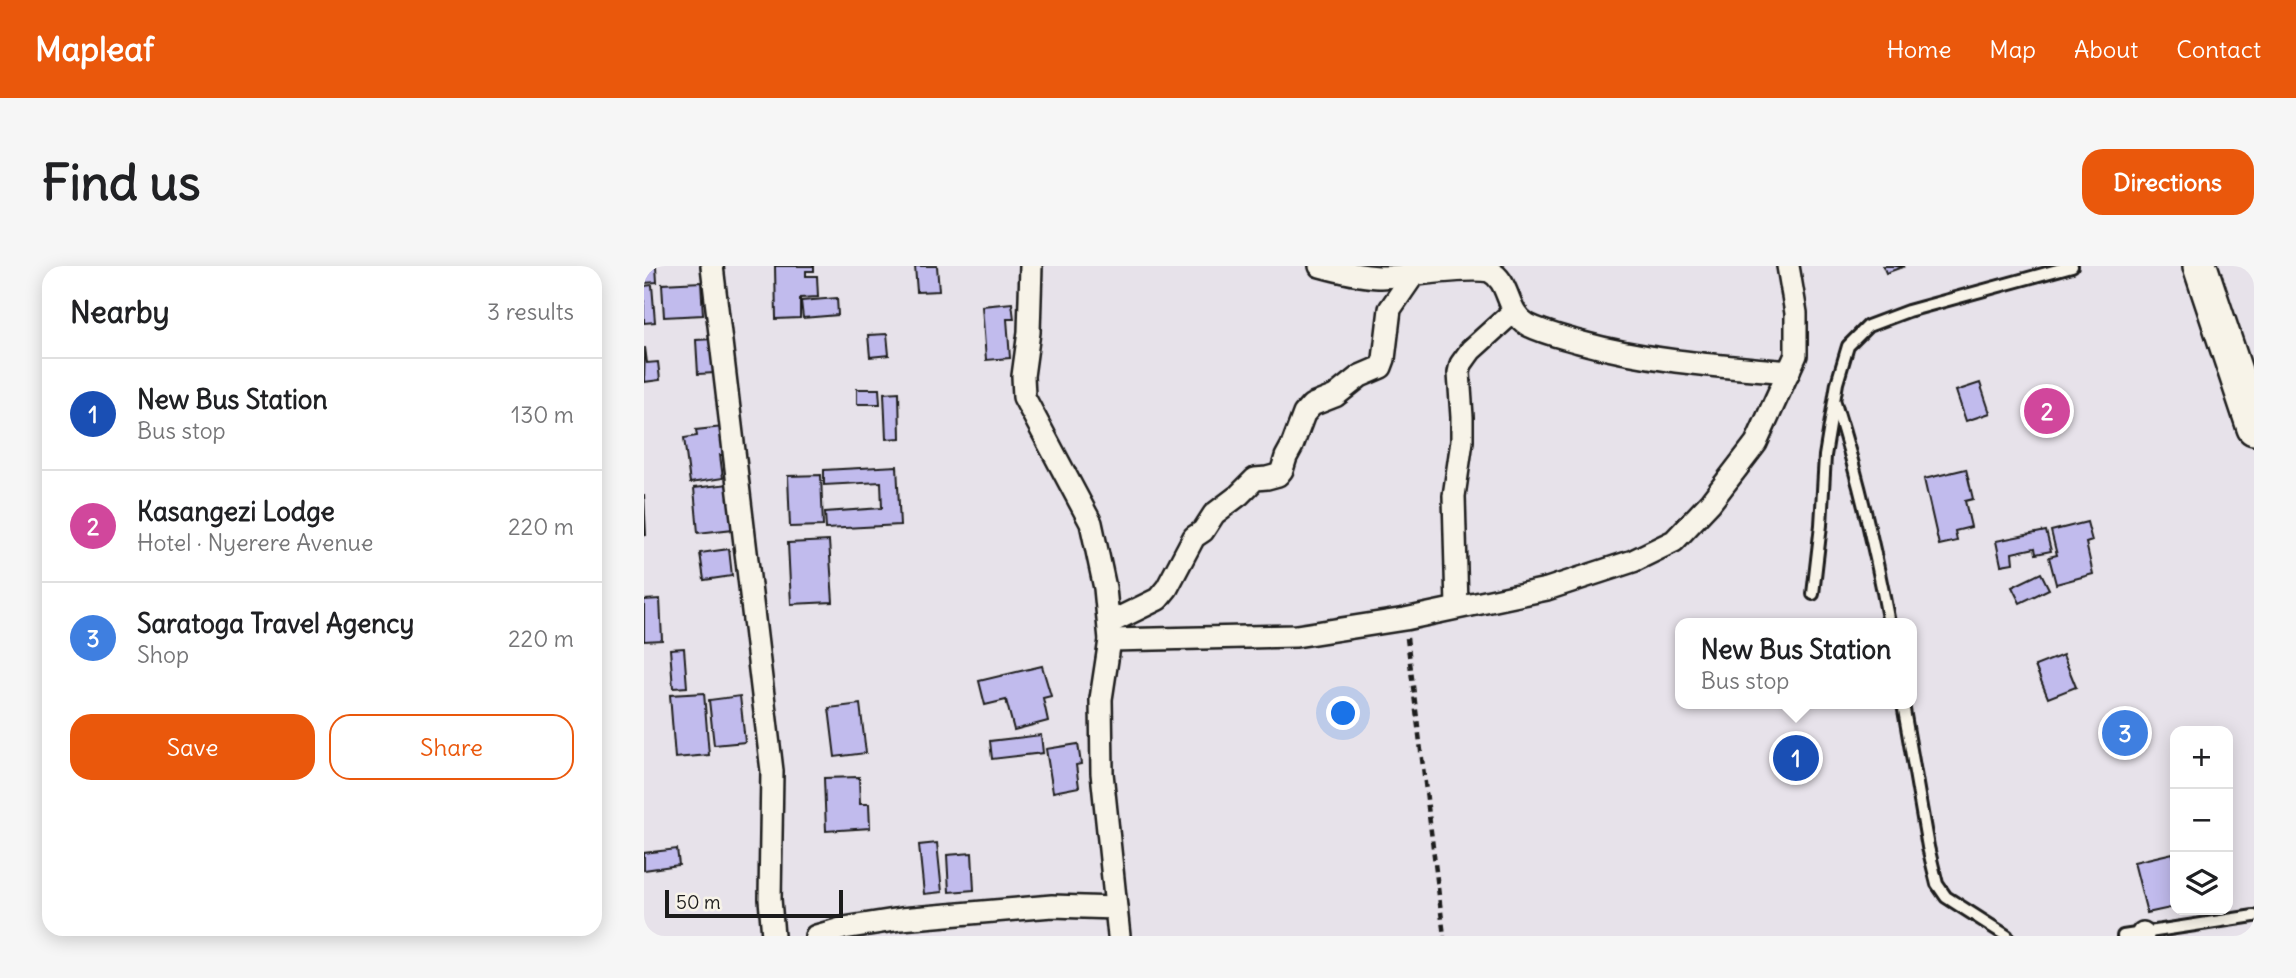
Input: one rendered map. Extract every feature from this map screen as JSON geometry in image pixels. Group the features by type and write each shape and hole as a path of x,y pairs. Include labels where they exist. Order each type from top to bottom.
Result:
{"main road":[{"path":"2200,266 2254,428"}],"street":[{"path":"712,266 772,771 770,899 773,936"},
{"path":"1031,266 1029,332 1023,376 1024,397 1091,523 1105,588 1110,631 1101,699 1102,773 1119,936"},
{"path":"1321,266 1377,277 1466,268 1499,272 1513,312 1527,324 1557,336 1607,350 1670,361 1789,372"},
{"path":"1110,631 1296,636 1405,619 1547,589 1633,561 1674,541 1710,503 1756,443 1789,372 1796,355 1796,313 1788,266"},
{"path":"1110,631 1158,599 1167,588 1191,541 1203,531 1213,514 1240,495 1255,479 1278,475 1304,414 1312,405 1335,396 1360,376 1381,367 1390,309 1414,274"},
{"path":"1457,607 1454,496 1462,441 1458,373 1471,350 1513,312"},
{"path":"816,936 844,928 901,919 1052,906 1116,908"}],"lane":[{"path":"1813,594 1825,456 1837,383 1848,346 1868,326 1908,311 2072,266"},
{"path":"1834,401 1877,555 1888,618"},
{"path":"1904,709 1937,884 1946,897 2007,936"},
{"path":"2136,935 2254,916"}],"path":[{"path":"1405,619 1444,936"}],"building":[{"path":"644,266 656,266 657,282 644,283"},
{"path":"775,266 814,266 814,271 806,271 806,276 817,276 818,297 800,298 800,318 776,319"},
{"path":"915,266 937,266 939,291 917,292"},
{"path":"1883,266 1905,266 1886,273"},
{"path":"701,282 703,315 664,317 662,284"},
{"path":"652,285 655,322 644,323 644,286"},
{"path":"837,298 838,315 803,318 801,301"},
{"path":"1012,303 1014,319 1007,319 1010,358 986,360 982,306"},
{"path":"887,334 889,355 870,357 868,335"},
{"path":"713,339 715,373 698,374 696,340"},
{"path":"645,347 647,363 658,362 660,380 644,382"},
{"path":"1980,383 1990,413 1966,421 1956,391"},
{"path":"857,389 879,389 880,404 857,404"},
{"path":"899,392 900,438 886,439 884,393"},
{"path":"723,427 726,455 720,455 723,478 690,483 684,438 697,436 696,430"},
{"path":"897,466 900,525 826,529 825,512 882,508 881,482 824,485 824,470"},
{"path":"1966,469 1973,499 1965,501 1971,527 1955,531 1957,541 1939,545 1924,479"},
{"path":"821,475 823,526 790,527 788,476"},
{"path":"729,484 733,529 698,533 694,488"},
{"path":"644,494 646,535 644,535"},
{"path":"2087,522 2092,541 2086,543 2093,574 2056,584 2049,557 2057,555 2051,531"},
{"path":"2046,531 2051,551 2036,554 2035,548 2012,553 2013,563 2001,565 1996,541"},
{"path":"829,541 833,602 791,604 788,543"},
{"path":"729,549 732,576 704,580 700,553"},
{"path":"2041,573 2049,589 2020,603 2012,587"},
{"path":"660,599 662,640 644,641 644,600"},
{"path":"684,648 687,687 673,688 670,649"},
{"path":"2063,655 2076,687 2048,698 2035,666"},
{"path":"1042,666 1051,696 1043,698 1048,721 1014,730 1006,700 985,705 979,681"},
{"path":"704,693 709,755 675,758 670,695"},
{"path":"740,696 745,742 714,745 709,700"},
{"path":"860,704 866,753 835,757 829,708"},
{"path":"1041,735 1043,753 992,759 990,741"},
{"path":"1078,744 1081,764 1076,765 1079,787 1053,792 1046,749"},
{"path":"859,777 860,804 869,804 870,828 826,831 824,778"},
{"path":"937,843 942,892 924,894 919,845"},
{"path":"677,849 679,865 644,870 644,853"},
{"path":"972,853 974,890 949,892 947,855"},
{"path":"2170,854 2170,908 2147,913 2134,862"}],"place":[{"name":"Kasangezi Lodge","path":"2047,411"},
{"name":"Saratoga Travel Agency","path":"2125,733"},
{"name":"New Bus Station","path":"1796,758"}]}
